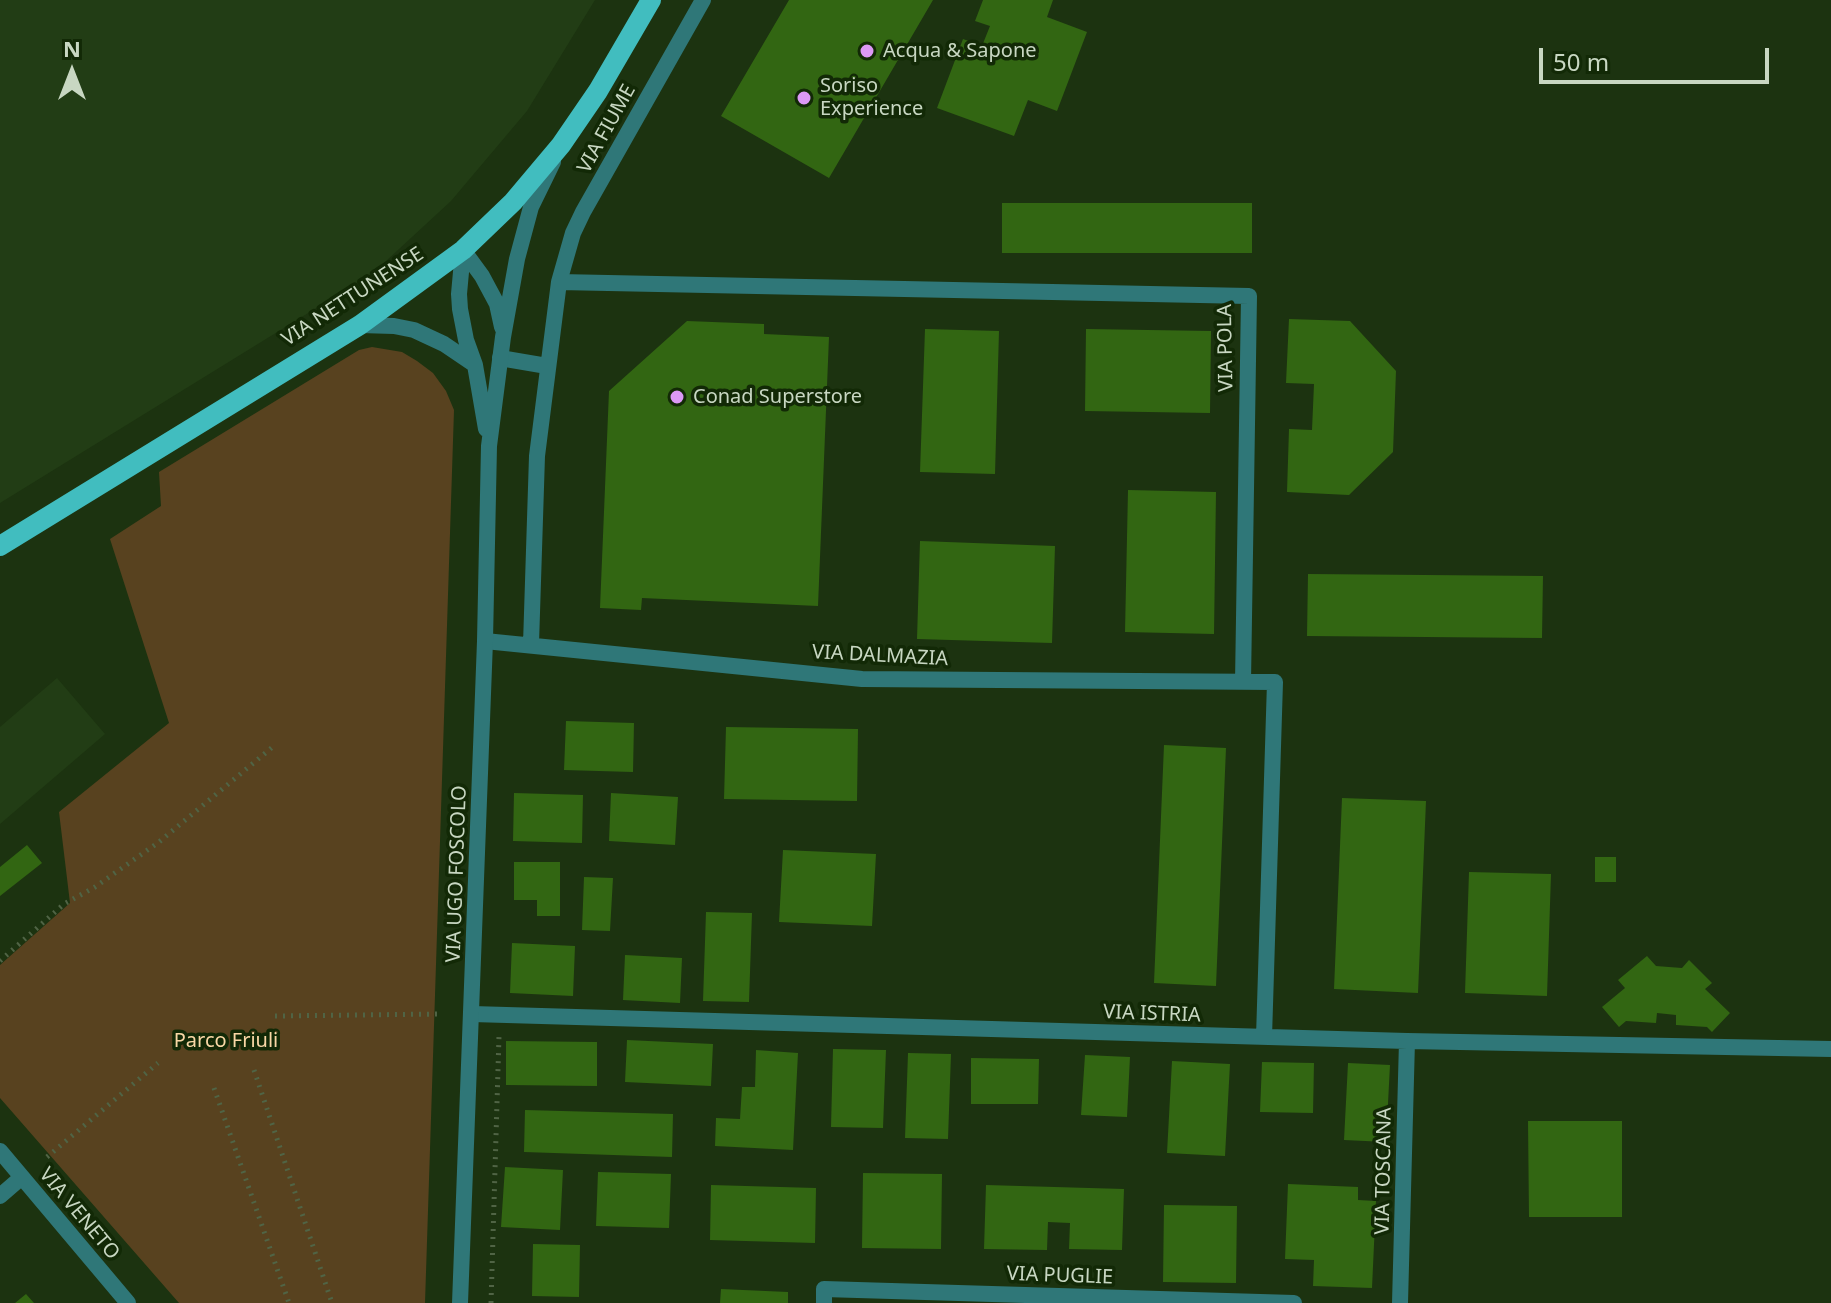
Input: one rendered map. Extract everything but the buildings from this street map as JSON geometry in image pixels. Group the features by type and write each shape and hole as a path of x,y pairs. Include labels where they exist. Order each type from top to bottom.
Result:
{"main road":[{"name":"VIA NETTUNENSE","path":"0,546 360,325 463,250 513,202 561,145 598,91 651,0"}],"street":[{"name":"VIA FIUME","path":"531,644 537,456 559,282 573,233 583,212 703,0"},
{"name":"VIA UGO FOSCOLO","path":"460,1303 485,641 489,446 517,259 531,207 561,145"},
{"name":"VIA UGO FOSCOLO","path":"463,250 497,304 503,337"},
{"name":"VIA UGO FOSCOLO","path":"463,250 460,309 475,365 489,446"},
{"name":"VIA POLA","path":"559,282 1249,296 1243,682"},
{"path":"360,325 414,330 444,344 475,365"},
{"path":"500,358 547,366"},
{"name":"VIA DALMAZIA","path":"485,641 862,679 1275,682 1264,1037"},
{"name":"VIA ISTRIA","path":"472,1014 1407,1041 1831,1049"},
{"name":"VIA TOSCANA","path":"1400,1303 1407,1041"},
{"name":"VIA VENETO","path":"0,1151 128,1303"},
{"path":"0,1196 22,1177"},
{"name":"VIA PUGLIE","path":"824,1296 1294,1303"}],"path":[{"path":"0,961 64,904 95,887 159,842 275,745"},
{"path":"275,1016 440,1014"},
{"path":"491,1303 499,1036"},
{"path":"47,1157 158,1063"},
{"path":"254,1070 332,1303"},
{"path":"214,1088 289,1303"}],"shaded area":[{"path":"0,0 595,0 527,111 451,201 373,273 0,503"},
{"path":"57,678 105,734 0,824 0,727"}],"green space":[{"name":"Parco Friuli","path":"372,347 402,352 433,373 446,391 454,410 425,1303 179,1303 0,1098 0,965 70,903 59,812 169,723 110,539 161,506 159,472 359,350"}],"place":[{"name":"Acqua & Sapone","path":"867,51"},
{"name":"Soriso Experience","path":"804,98"},
{"name":"Conad Superstore","path":"677,397"}]}
